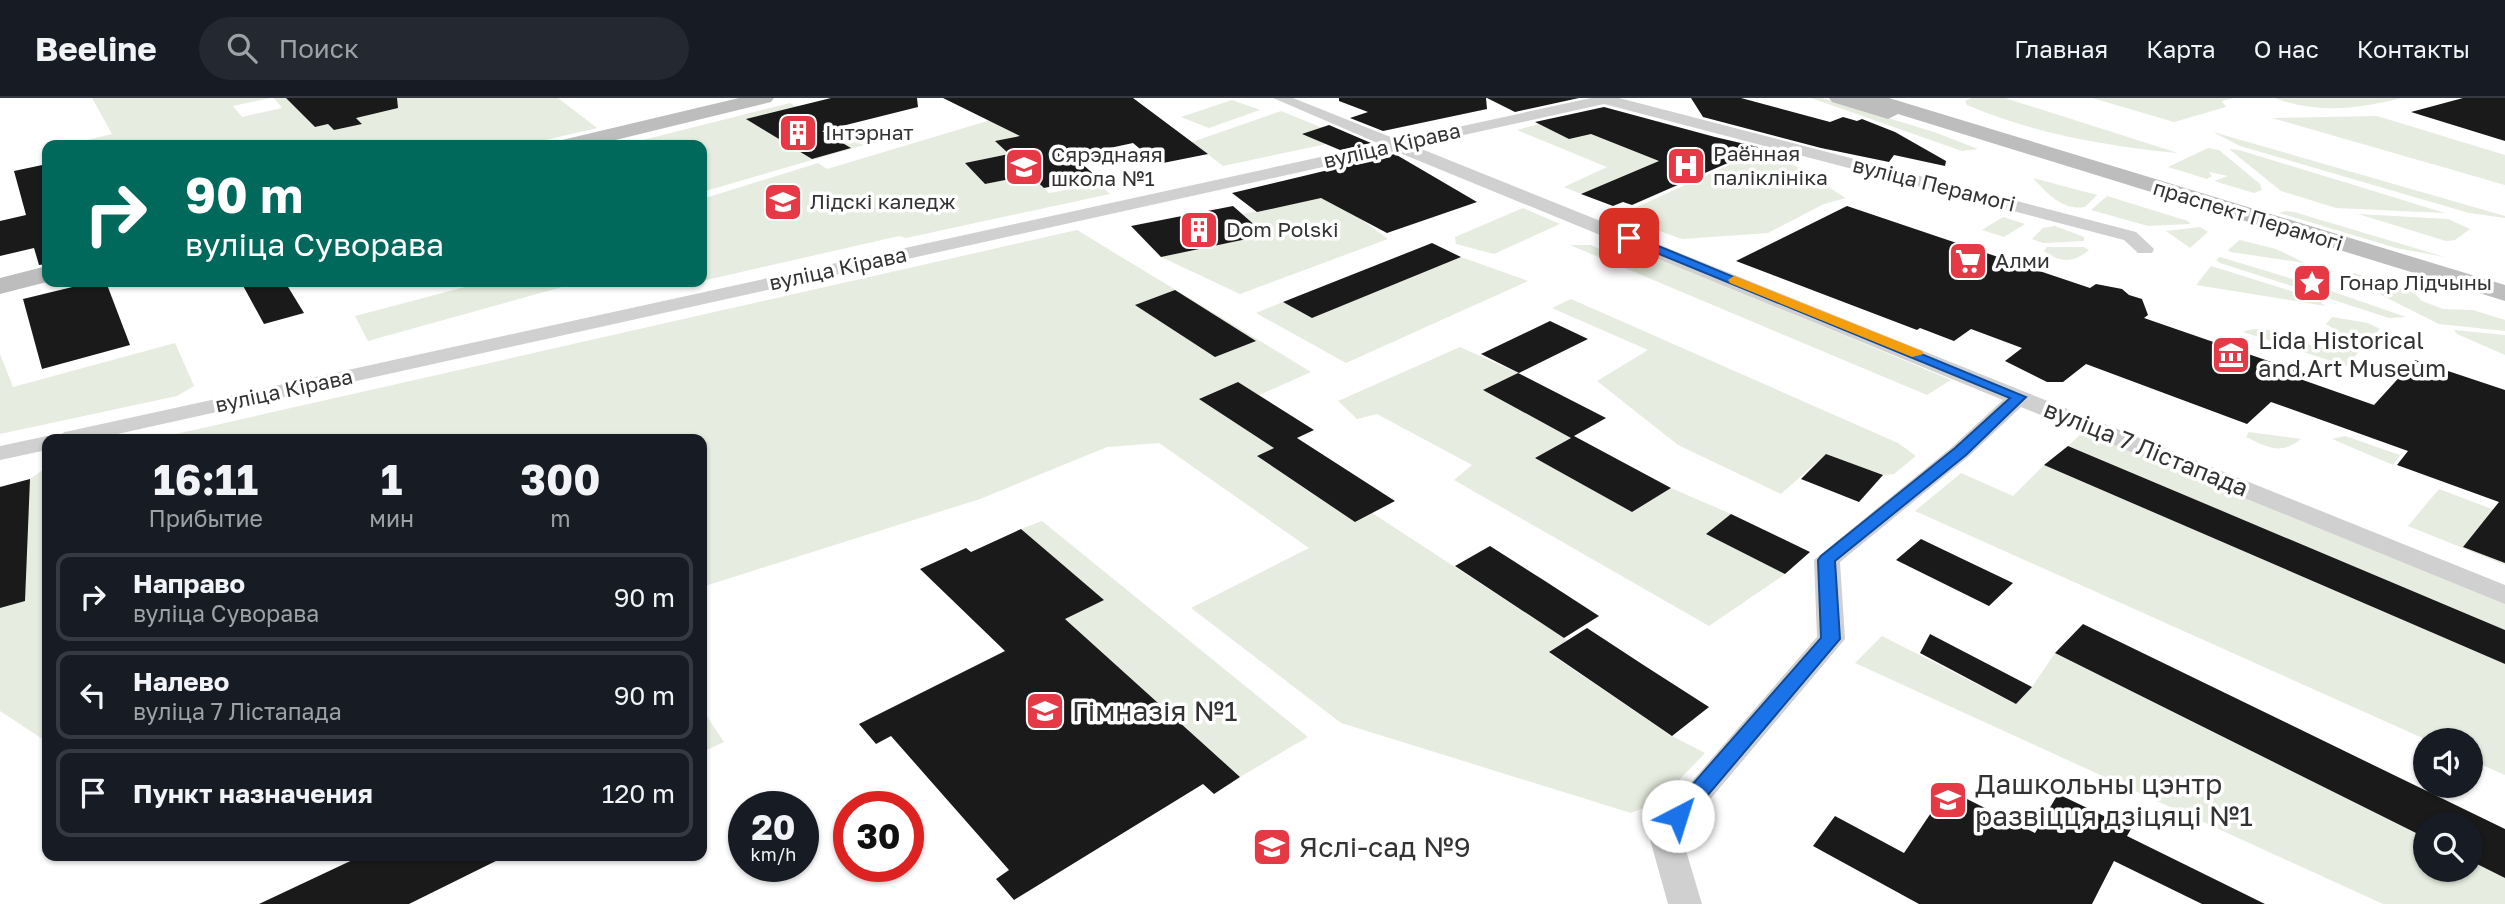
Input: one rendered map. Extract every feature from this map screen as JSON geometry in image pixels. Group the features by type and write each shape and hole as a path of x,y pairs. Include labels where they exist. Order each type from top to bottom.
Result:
{"main road":[{"path":"591,140 764,98"},
{"name":"праспект Перамогі","path":"1839,98 1909,120 1992,138"},
{"name":"праспект Перамогі","path":"1868,98 2505,293"},
{"path":"0,286 42,275"}],"street":[{"name":"вуліца 7 Лістапада","path":"1280,98 2505,595"},
{"name":"вуліца Кірава","path":"88,434 1108,211 1604,98"},
{"name":"вуліца Перамогі","path":"1604,98 2130,236 2145,249"},
{"path":"1685,904 1664,832 1830,639 1827,560 1960,452 2019,397"},
{"path":"0,453 42,444"}],"shaded area":[{"path":"92,98 270,98 233,106 242,117 282,108 274,98 558,98 597,128 545,140 87,140 112,134","holes":["305,117 356,118 362,123 334,130 328,124 315,127"]},
{"path":"1811,98 1822,98 1934,132 1978,149 1962,151"},
{"path":"1971,98 2005,98 2178,153 2124,147 2045,131 1967,105 1965,101"},
{"path":"2092,98 2234,98 2222,101 2226,107 2174,122"},
{"path":"2275,98 2401,98 2370,105 2322,108"},
{"path":"1232,100 1260,110 1209,128 1181,117"},
{"path":"790,103 864,145 707,191 707,140 643,140"},
{"path":"1281,111 1350,139 1223,166 1192,142"},
{"path":"1014,113 1058,129 996,141 1009,154 965,163 985,184 1030,175 1049,193 1099,184 1110,194 906,238 899,236 707,280 707,197 818,163 827,169"},
{"path":"2377,116 2505,155 2505,185 2272,118"},
{"path":"1539,124 1591,134 1659,161 1581,194 1564,187 1607,167 1517,130"},
{"path":"2213,132 2505,218 2469,213 2240,146"},
{"path":"2208,148 2219,150 2260,184 2262,190 2254,193 2214,181 2228,176 2209,172 2212,176 2207,179 2168,167"},
{"path":"2229,149 2445,213 2336,208 2281,191"},
{"path":"1760,151 1793,165 1846,198 1824,204 1768,233 1682,239 1617,216"},
{"path":"2033,178 2097,195 2085,207 2069,206 2056,200"},
{"path":"1330,196 1388,239 1240,294 1161,257 1266,235 1243,214"},
{"path":"2107,196 2188,221 2190,224 2148,226 2091,210"},
{"path":"1523,208 1560,224 1494,254 1456,244 1455,237"},
{"path":"2286,211 2445,257 2396,248 2279,213"},
{"path":"2358,214 2448,219 2470,229 2455,240 2446,241"},
{"path":"2003,217 2025,224 2004,237 1982,230"},
{"path":"2055,226 2084,237 2084,241 2043,243 2032,239 2043,228"},
{"path":"2200,227 2208,232 2190,248 2166,231"},
{"path":"1077,230 1311,372 1259,395 1238,382 1200,398 1274,448 1258,457 1355,522 1372,513 1567,640 1549,653 1672,736 1705,753 1658,802 1631,813 1341,723 1191,608 1309,548 1159,443 1107,447 980,499 707,585 707,434 176,434"},
{"path":"2240,240 2276,249 2305,263 2228,250"},
{"path":"1570,245 1591,245 1609,253 1632,247 1951,380 1927,395"},
{"path":"2047,247 2084,247 2089,250 2067,260 2050,255 2044,251"},
{"path":"1461,257 1528,281 1346,363 1256,313 1283,302 1312,318"},
{"path":"2220,257 2293,279 2301,285 2298,288 2220,263 2216,260"},
{"path":"2211,266 2314,298 2326,306 2196,285"},
{"path":"2337,273 2354,273 2413,292 2422,301 2443,309 2473,310 2505,320 2505,331 2439,324"},
{"path":"465,287 562,287 368,341 355,316"},
{"path":"2313,288 2325,289 2406,317 2389,318 2309,292"},
{"path":"1571,299 1898,443 1916,456 1894,474 1883,475 1826,454 1781,494 1678,445 1597,381 1648,350 1552,308"},
{"path":"2332,317 2368,323 2380,329 2346,366 2243,332 2268,330 2306,344 2331,348 2343,344 2347,337 2326,324"},
{"path":"2454,330 2505,335 2505,355 2457,334"},
{"path":"175,343 194,386 177,396 0,434 0,354 13,387"},
{"path":"1460,347 1518,373 1483,390 1571,438 1535,458 1632,512 1671,488 1731,514 1706,534 1785,574 1709,626 1454,480 1472,465 1377,414 1357,419 1338,401"},
{"path":"2088,427 2505,600 2505,630 2068,446"},
{"path":"2249,432 2301,439 2287,447 2275,448 2246,437"},
{"path":"2345,436 2400,455 2393,465 2332,439"},
{"path":"2044,465 2505,664 2505,775 2483,765 2483,728 2413,728 2413,734 1915,511 1961,473 2013,496"},
{"path":"42,471 42,739 0,711 0,487 30,479"},
{"path":"2439,489 2505,514 2505,565 2408,526"},
{"path":"1042,521 1308,737 1240,777 1065,619 1103,600 1021,529"},
{"path":"1882,636 2016,704 2032,687 2055,653 2413,832 2413,882 2483,882 2483,867 2505,878 2505,904 2383,904 1855,663"},
{"path":"707,716 724,742 707,750"}],"building":[{"path":"286,98 397,98 398,108 356,118 362,124 334,130 328,124 315,127"},
{"path":"831,98 917,98 918,107 822,131 851,148 812,159 746,119"},
{"path":"943,98 1133,98 1208,154 1158,164 1133,143 1073,156 1097,177 1044,188 1030,175 985,184 965,163 1009,154 995,141 1020,136"},
{"path":"1339,98 1486,98 1487,109 1383,131 1350,118 1368,112 1339,101"},
{"path":"1487,98 1579,98 1515,112"},
{"path":"1691,98 1741,98 1830,122 1843,117 1857,121 1862,119 1895,132 1946,161 1945,166 1894,155 1889,162 1821,148 1703,117"},
{"path":"2463,98 2505,98 2505,141 2411,112"},
{"path":"1604,107 1762,148 1632,205 1623,202 1613,206 1581,194 1659,161 1591,134 1569,139 1535,122"},
{"path":"1329,125 1371,143 1340,150 1302,134"},
{"path":"1395,154 1477,202 1387,233 1321,198 1257,212 1232,193"},
{"path":"42,165 42,265 39,265 34,248 0,256 0,221 26,215 14,171"},
{"name":"Dom Polski","path":"1233,206 1266,235 1161,257 1131,226"},
{"path":"1847,206 2090,288 2096,284 2122,289 2129,295 2142,299 2148,315 2144,318 2306,374 2300,379 2374,405 2415,360 2505,390 2505,563 2463,547 2499,502 2397,465 2408,451 2271,402 2247,424 2086,364 2063,382 2047,382 2005,361 2022,348 1971,329 1954,341 1920,328 1917,330 1736,261"},
{"path":"1432,243 1461,257 1312,318 1283,302"},
{"path":"72,287 108,287 130,345 42,369 23,299"},
{"path":"244,287 288,287 304,313 264,324"},
{"path":"1175,290 1256,341 1215,357 1135,305"},
{"path":"1550,321 1588,339 1519,373 1481,354"},
{"path":"1518,373 1606,418 1574,436 1671,488 1632,512 1535,458 1571,438 1483,390"},
{"path":"1238,382 1314,430 1282,445 1297,438 1395,501 1355,522 1257,456 1274,448 1199,399"},
{"path":"2068,446 2505,630 2505,664 2044,465"},
{"path":"1826,454 1883,475 1859,502 1801,479"},
{"path":"30,479 25,601 0,608 0,487"},
{"path":"1731,514 1810,552 1785,574 1706,534"},
{"path":"1021,529 1104,600 1065,619 1240,777 1214,794 1203,784 1014,900 996,879 1009,870 891,736 876,744 859,724 1005,651 920,569 966,548 971,552"},
{"path":"1921,539 2013,583 1989,606 1896,560"},
{"path":"1490,546 1599,616 1564,638 1455,566"},
{"path":"2083,624 2413,784 2413,798 2441,798 2470,812 2413,812 2413,832 2055,653"},
{"path":"1587,628 1709,707 1672,736 1549,652"},
{"path":"1930,634 2032,687 2016,704 1920,653"},
{"path":"1947,789 2035,833 2058,794 2131,829 2127,836 2265,904 2202,904 2114,861 2092,904 1919,904 1813,846 1835,816 1904,853"},
{"path":"2483,818 2505,829 2505,878 2483,867"},
{"path":"350,861 496,861 409,904 259,904"}],"slow traffic":[{"path":"1734,280 1917,354"}],"place":[{"name":"Інтэрнат","path":"798,133"},
{"name":"Раённая паліклініка","path":"1686,166"},
{"name":"Сярэднаяя школа №1","path":"1024,167"},
{"name":"Лідскі каледж","path":"783,202"},
{"name":"Dom Polski","path":"1199,230"},
{"name":"Алми","path":"1968,261"},
{"name":"Гонар Лідчыны","path":"2312,283"},
{"name":"Lida Historical and Art Museum","path":"2231,355"},
{"name":"Гімназія №1","path":"1045,711"},
{"name":"Дашкольны цэнтр развіцця дзіцяці №1","path":"1948,800"},
{"name":"Яслі-сад №9","path":"1272,847"}],"route":[{"path":"1629,238 2019,397 1960,452 1827,560 1830,639 1780,694 1678,816"}]}
